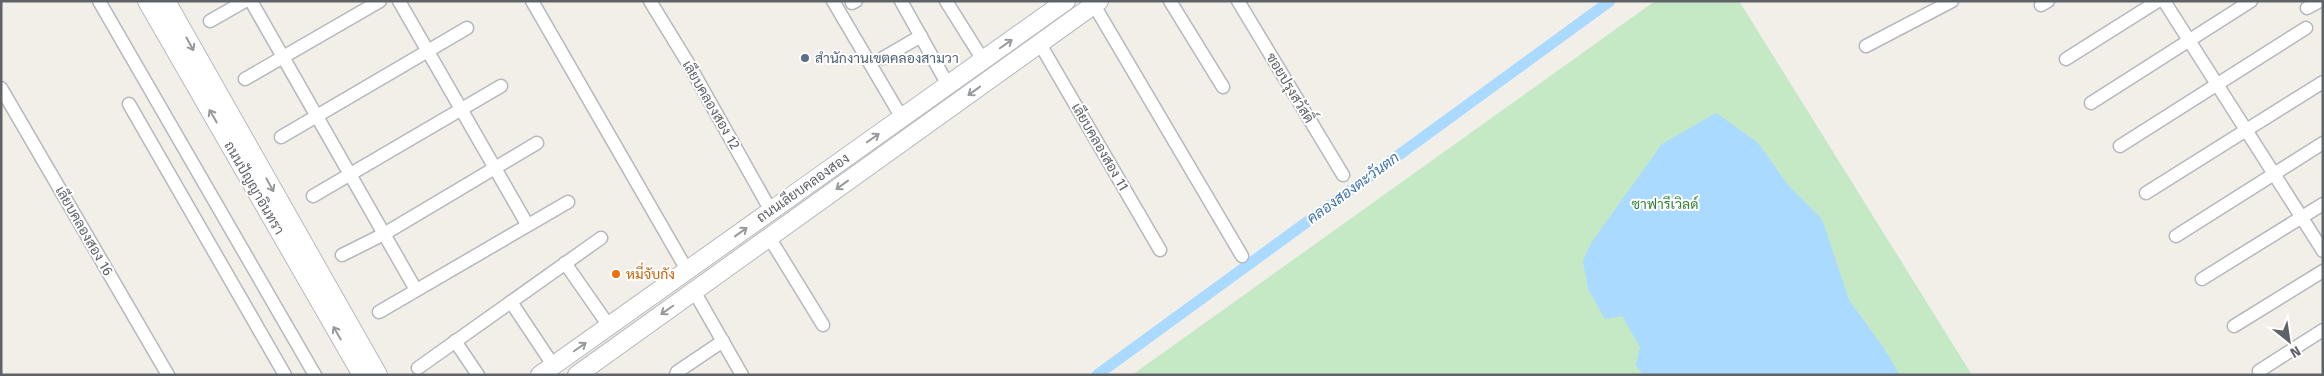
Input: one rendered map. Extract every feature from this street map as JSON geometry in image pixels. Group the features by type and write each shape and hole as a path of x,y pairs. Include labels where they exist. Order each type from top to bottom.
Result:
{"main road":[{"name":"ถนนปัญญาอินทรา","path":"147,1 362,375"},
{"name":"ถนนปัญญาอินทรา","path":"166,1 378,375"},
{"name":"ถนนเลียบคลองสอง","path":"547,370 1066,1"},
{"name":"ถนนเลียบคลองสอง","path":"577,375 1097,3"},
{"path":"711,254 723,270"}],"street":[{"path":"98,1 315,375"},
{"path":"210,21 245,1"},
{"path":"252,1 416,290"},
{"path":"244,79 284,58 380,1"},
{"path":"399,1 527,224"},
{"path":"532,1 687,270"},
{"name":"เลียบคลองสอง 12","path":"650,1 688,63 771,211"},
{"path":"834,1 902,118"},
{"path":"901,1 948,84"},
{"path":"946,1 983,60"},
{"path":"1170,1 1223,88"},
{"name":"ซอยปรุงสวัสดิ์","path":"1238,1 1343,175"},
{"path":"1866,46 1952,1"},
{"path":"2066,59 2158,1"},
{"path":"2164,1 2323,251"},
{"path":"2091,103 2251,1"},
{"path":"2307,8 2320,1"},
{"path":"1097,3 1242,256"},
{"path":"281,137 467,28"},
{"path":"2120,146 2306,28"},
{"path":"883,58 921,36"},
{"name":"เลียบคลองสอง 11","path":"1040,44 1160,250"},
{"path":"2146,193 2323,82"},
{"path":"314,196 501,86"},
{"name":"เลียบคลองสอง 16","path":"1,88 168,375"},
{"path":"129,104 285,375"},
{"path":"342,255 384,234 537,143"},
{"path":"2176,236 2323,143"},
{"path":"379,312 527,224 568,202"},
{"path":"2202,279 2323,204"},
{"path":"769,237 823,325"},
{"path":"418,368 601,238"},
{"path":"565,263 608,326"},
{"path":"2234,326 2323,271"},
{"path":"694,291 742,375"},
{"path":"511,302 547,370"},
{"path":"2259,371 2323,330"},
{"path":"676,375 677,372 723,341"},
{"path":"456,342 478,375"}],"green space":[{"name":"ซาฟารีเวิลด์","path":"1655,1 1739,1 1972,375 1132,375"}],"water":[{"path":"1716,113 1757,142 1789,186 1822,219 1849,300 1883,347 1900,375 1643,375 1636,365 1640,347 1622,316 1605,319 1588,289 1583,261 1591,243 1662,144"}],"waterway":[{"name":"คลองสองตะวันตก","path":"1097,375 1610,1"}],"place":[{"name":"สำนักงานเขตคลองสามวา","path":"805,58"},
{"name":"หมี่จับกัง","path":"616,274"}]}
